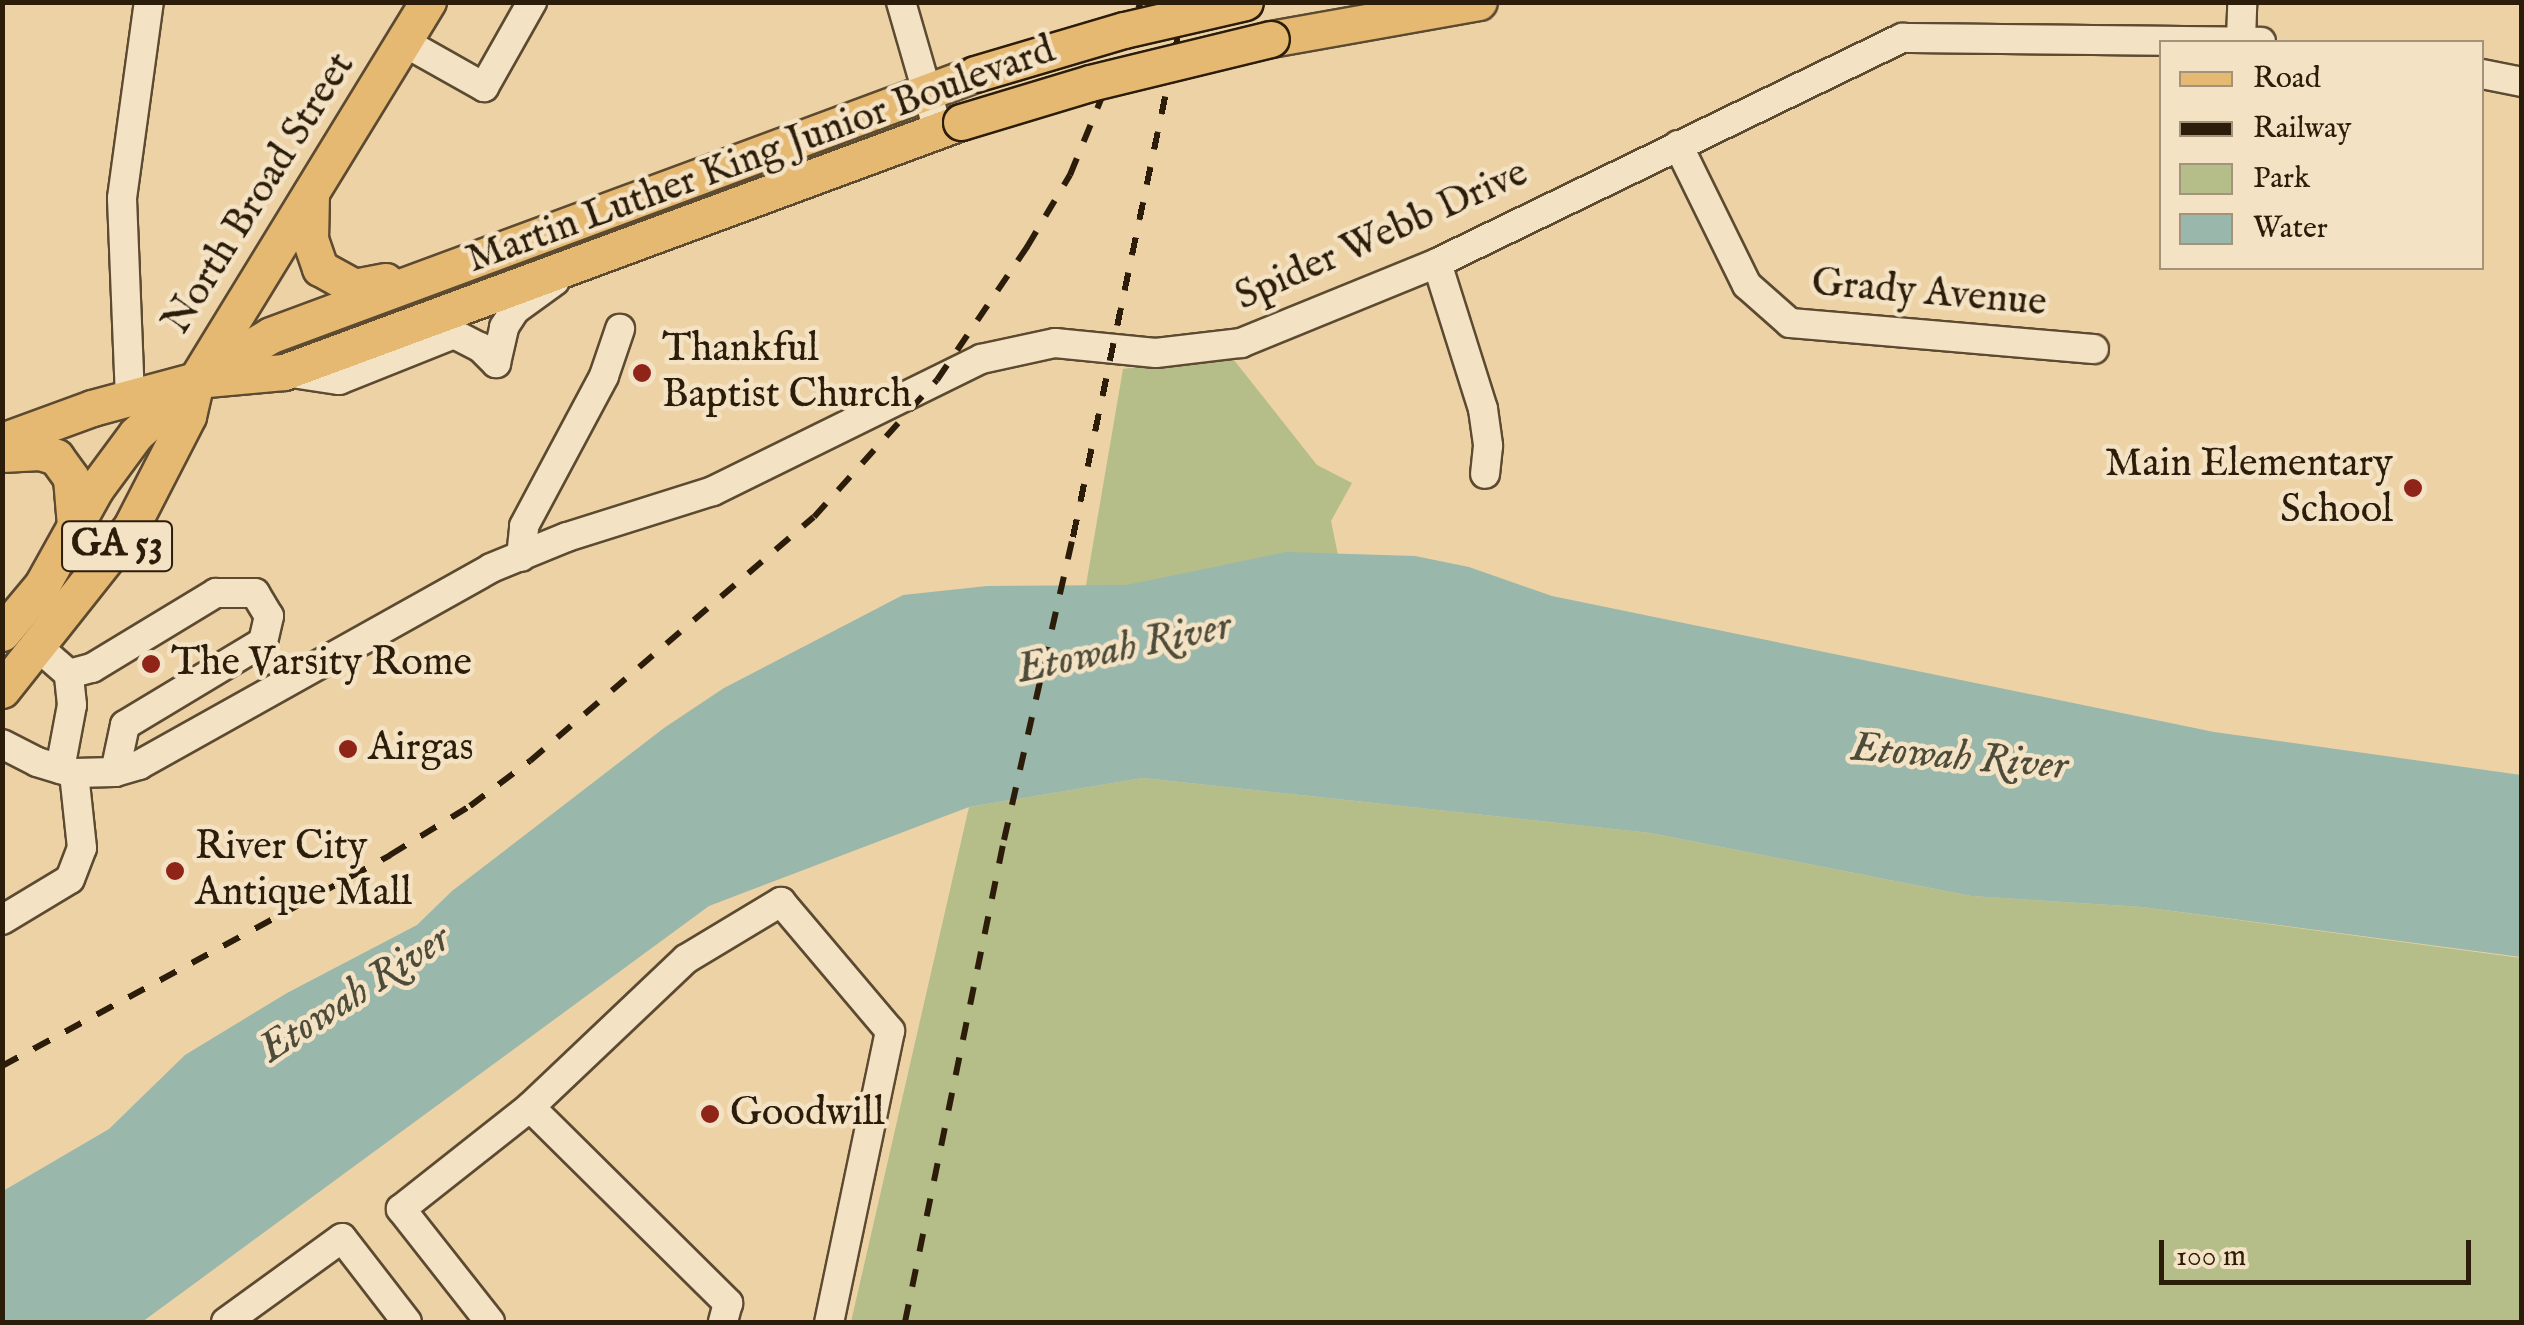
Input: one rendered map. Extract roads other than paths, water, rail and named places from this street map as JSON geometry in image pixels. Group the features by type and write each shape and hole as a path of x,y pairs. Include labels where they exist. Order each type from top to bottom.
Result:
{"main road":[{"name":"North Broad Street","path":"196,380 428,2"},
{"name":"Martin Luther King Junior Boulevard","path":"2,632 42,585 96,488 136,434 196,380 271,335 927,90 1124,30 1245,2"},
{"name":"Martin Luther King Junior Boulevard","path":"196,380 284,372 576,268 949,126 1090,83 1271,39 1479,2"},
{"path":"311,193 315,258 332,278 354,287 396,278 500,237 614,209"},
{"path":"2,441 196,380"},
{"name":"GA 53","path":"2,690 131,526 188,416 196,380"},
{"path":"2,454 40,452 56,457 71,478 75,526"}],"street":[{"path":"130,398 122,198 149,2"},
{"path":"404,42 484,87 532,2"},
{"path":"901,2 927,90 949,126"},
{"path":"2242,2 2251,40"},
{"name":"Spider Webb Drive","path":"2,744 67,771 116,772 174,748 491,568 568,537 713,491 981,359 1055,342 1156,353 1240,342 1437,263 1902,38 2159,40"},
{"path":"2484,74 2522,82"},
{"name":"Grady Avenue","path":"1678,146 1747,285 1790,322 2094,349"},
{"path":"1437,263 1482,409 1488,446 1485,474"},
{"path":"284,372 339,380 454,334 480,347 496,363 504,328 514,310 576,268"},
{"path":"522,557 524,526 604,376 620,329"},
{"path":"69,674 92,668 216,593 255,593 269,616 263,642 125,726 116,772"},
{"path":"2,920 70,879 82,848 67,771 72,705 69,674 38,646"},
{"path":"490,1322 402,1208 530,1106 686,958 780,902 890,1031 829,1322"},
{"path":"530,1106 728,1302 722,1322"},
{"path":"226,1322 342,1238 407,1322"}],"water":[{"name":"Etowah River","path":"1286,552 1415,556 1469,567 1552,596 2214,732 2521,775 2521,957 2142,907 1971,896 1650,833 1143,778 969,807 709,906 142,1322 3,1322 3,1191 109,1129 185,1055 287,993 417,925 452,891 664,728 724,688 903,595 987,586 1127,585"}],"railway":[{"path":"2,1066 390,855 470,806 530,761 814,517 937,380 1027,247 1070,175 1141,2"},
{"path":"905,1322 1004,840 1073,537 1185,2"}],"place":[{"name":"Thankful Baptist Church","path":"642,373"},
{"name":"Main Elementary School","path":"2413,488"},
{"name":"The Varsity Rome","path":"151,664"},
{"name":"Airgas","path":"348,749"},
{"name":"River City Antique Mall","path":"175,871"},
{"name":"Goodwill","path":"710,1114"}]}
